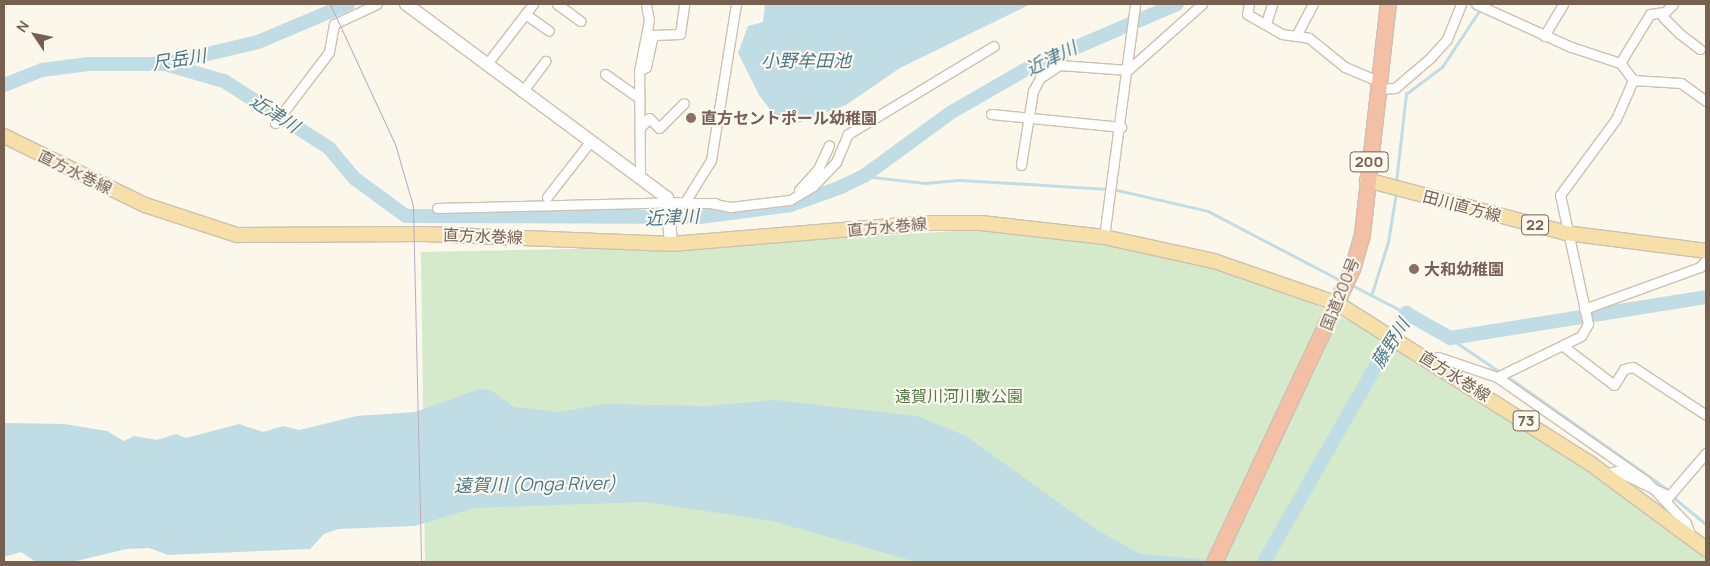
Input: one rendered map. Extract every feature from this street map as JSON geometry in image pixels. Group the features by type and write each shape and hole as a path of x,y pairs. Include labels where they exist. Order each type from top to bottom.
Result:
{"highway":[{"name":"国道200号","path":"1214,562 1336,310 1362,234 1388,4"}],"main road":[{"name":"直方水巻線","path":"4,136 137,202 237,234 425,234 671,244 925,223 1026,226 1104,237 1248,270 1336,310 1429,360 1604,474 1706,549"},
{"name":"田川直方線","path":"1368,176 1565,229 1706,251"},
{"name":"田川直方線","path":"1565,229 1706,245"}],"street":[{"path":"275,123 328,52 334,24 377,4"},
{"path":"406,4 522,92 640,177 675,206"},
{"path":"486,65 533,4"},
{"path":"557,4 580,21"},
{"path":"640,177 639,71 649,20 646,4"},
{"path":"639,71 646,67 653,35 680,34 684,4"},
{"path":"671,244 675,206 702,180 711,160 736,4"},
{"path":"1021,165 1040,78 1059,64 1128,70 1202,4"},
{"path":"1249,4 1246,14 1266,23 1282,34 1297,34 1335,55 1344,67 1378,85 1395,88 1430,58 1447,39 1461,4"},
{"path":"1266,23 1272,4"},
{"path":"1297,34 1313,4"},
{"path":"1476,4 1544,36 1620,63 1633,80 1681,83 1706,101"},
{"path":"1544,36 1564,4"},
{"path":"1673,4 1663,17 1680,34 1700,49"},
{"path":"1104,237 1121,128 1135,5"},
{"path":"1620,63 1650,14 1665,12"},
{"path":"525,14 548,31"},
{"path":"710,203 730,207 790,200 813,186 836,162 848,134 994,46"},
{"path":"522,92 545,62"},
{"path":"605,74 639,98"},
{"path":"1497,377 1581,336 1588,324 1565,229 1560,195 1565,183 1616,119 1633,80"},
{"path":"640,128 650,118 659,128 684,104"},
{"path":"990,114 1121,128"},
{"path":"546,197 590,142"},
{"path":"437,208 601,203 675,206 778,197 801,190 818,169 829,145"},
{"path":"1584,309 1700,267 1706,260"},
{"path":"1563,346 1614,385 1624,369 1641,372 1706,416"},
{"path":"1429,360 1438,357 1497,377 1646,480 1653,491 1686,524 1691,538"},
{"path":"1604,474 1617,471 1653,491 1669,496 1706,453"}],"green space":[{"name":"遠賀川河川敷公園","path":"993,229 1095,239 1232,272 1309,302 1377,334 1597,475 1706,555 1706,562 425,562 421,252 673,247"}],"water":[{"name":"小野牟田池","path":"765,4 1031,4 900,68 846,105 790,126 782,125 759,95 738,53 748,26 763,22"},
{"name":"遠賀川 (Onga River)","path":"480,389 492,391 514,407 559,412 605,404 706,406 775,400 917,416 966,436 1097,530 1140,554 1236,562 916,562 772,521 645,502 474,508 415,526 338,529 324,534 310,549 168,555 149,548 127,549 72,562 36,562 21,552 4,557 4,423 65,424 107,431 124,441 134,436 157,440 176,434 186,438 239,424 263,432 283,426 299,430 357,416 415,412"}],"waterway":[{"name":"尺岳川","path":"4,85 42,70 89,64 165,64 258,42 348,4"},
{"name":"近津川","path":"165,64 224,81 329,148 354,178 406,216 700,217 791,205 841,187 864,176 950,113 1030,67 1177,4"},
{"path":"1396,182 1406,94 1442,67 1481,8"},
{"path":"864,176 925,183 961,180 1108,189"},
{"path":"1113,189 1208,211 1340,280"},
{"path":"1372,293 1388,242 1396,193"},
{"path":"1350,284 1406,313"},
{"name":"藤野川","path":"1264,562 1406,313 1450,338 1706,297"},
{"path":"1450,338 1500,372"},
{"path":"1507,376 1670,491"},
{"path":"1672,496 1706,524"}],"tram line":[{"path":"330,4 395,144 413,206 421,562"}],"place":[{"name":"直方セントポール幼稚園","path":"691,118"},
{"name":"大和幼稚園","path":"1414,269"}]}
